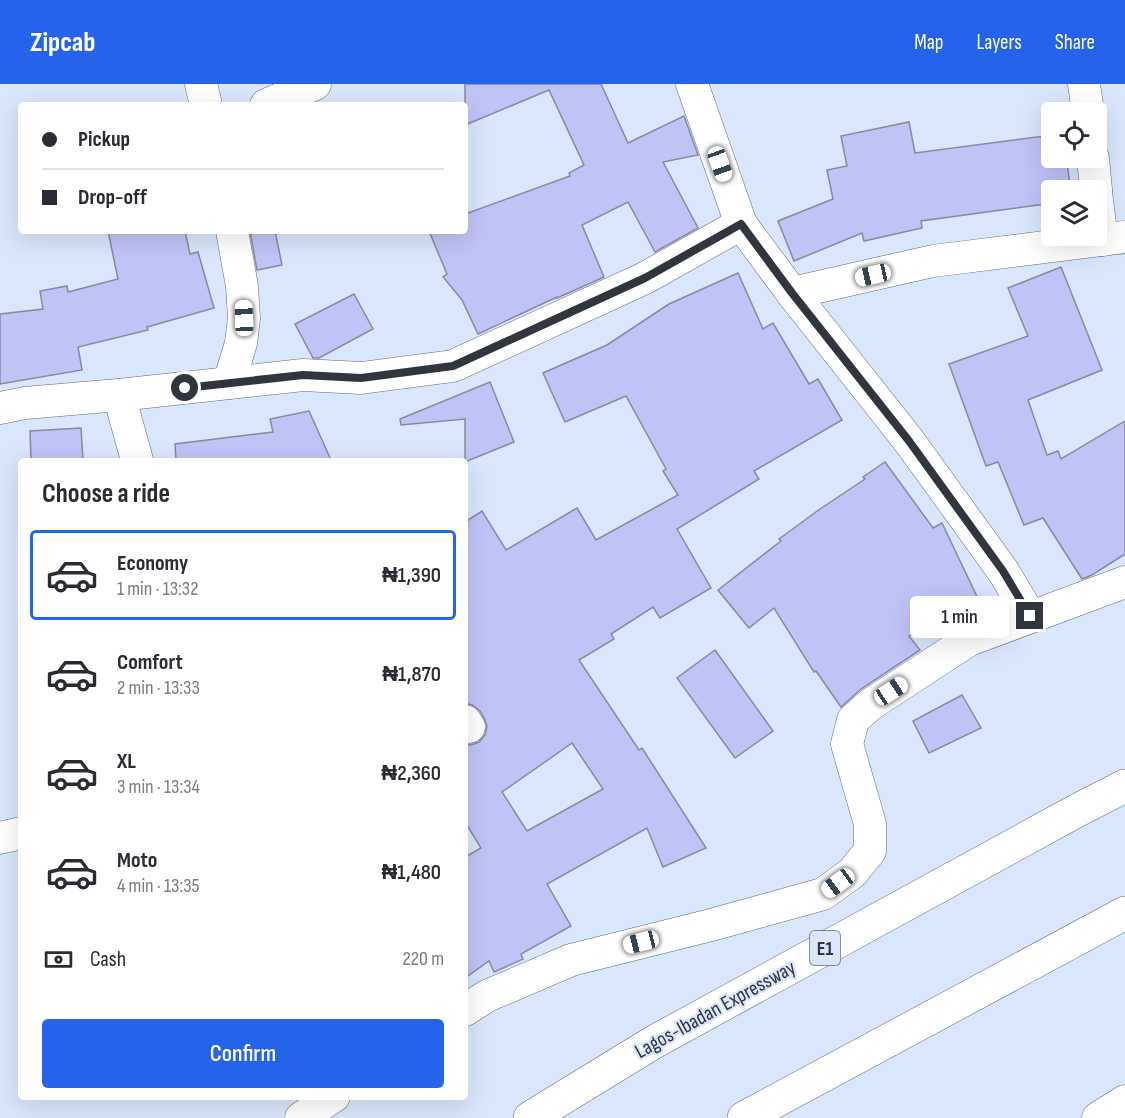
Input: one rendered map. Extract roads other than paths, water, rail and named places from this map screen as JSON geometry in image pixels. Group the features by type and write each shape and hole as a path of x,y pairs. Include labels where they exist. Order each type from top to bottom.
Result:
{"highway":[{"name":"Lagos-Ibadan Expressway","path":"530,1118 654,1042 1125,786"},
{"path":"744,1118 1125,913"}],"street":[{"path":"201,84 205,102"},
{"path":"273,102 315,84"},
{"path":"692,84 741,224 792,293 909,441 1003,571 1030,616"},
{"path":"1084,84 1087,102"},
{"path":"792,293 933,261 1113,238 1107,221"},
{"path":"0,408 25,403 303,375 361,378 453,366 645,278 741,224"},
{"path":"229,383 242,343 244,318 243,286 233,234"},
{"path":"119,395 135,458"},
{"path":"468,1008 487,996 572,960 823,894 852,873 870,851 870,824 847,744 853,720 871,704 969,640 1125,582"},
{"path":"0,838 18,834"},
{"path":"1098,1118 1125,1101"}]}
